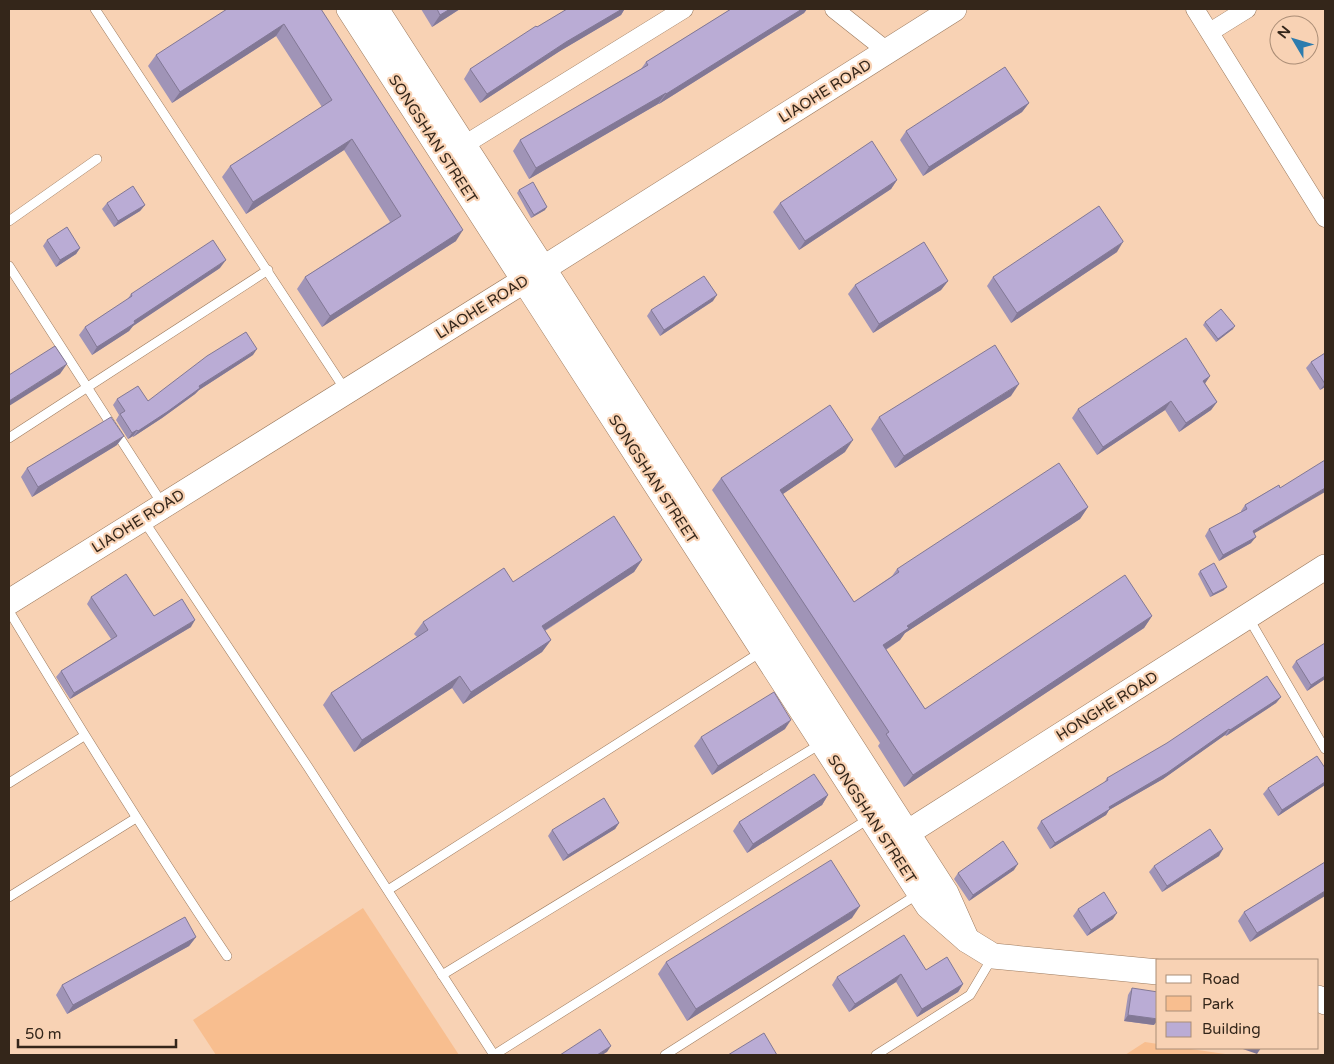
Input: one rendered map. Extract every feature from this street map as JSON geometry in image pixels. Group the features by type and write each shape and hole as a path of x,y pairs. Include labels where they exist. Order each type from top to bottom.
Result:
{"main road":[{"name":"SONGSHAN STREET","path":"349,9 534,274 898,839 946,893 967,940"},
{"name":"SONGSHAN STREET","path":"376,9 464,145 534,274 763,650 871,818 898,839 920,893 928,906 967,940 993,956"},
{"name":"LIAOHE ROAD","path":"9,602 954,9"},
{"name":"HONGHE ROAD","path":"898,839 1325,567"},
{"path":"993,956 1156,972"}],"street":[{"path":"464,145 684,9"},
{"path":"834,9 887,51"},
{"path":"1195,9 1325,218"},
{"path":"1210,32 1247,9"}],"lane":[{"path":"94,9 268,270 346,391"},
{"path":"9,221 97,159"},
{"path":"9,266 163,505"},
{"path":"9,438 268,270"},
{"path":"142,518 308,767 494,1055 871,818"},
{"path":"9,611 84,736 227,956"},
{"path":"1248,617 1325,749"},
{"path":"388,890 763,650"},
{"path":"9,783 84,736"},
{"path":"442,975 822,742"},
{"path":"9,897 136,818"},
{"path":"665,1055 920,893"},
{"path":"876,1055 970,995 993,956"}],"green space":[{"path":"363,908 459,1055 216,1055 193,1020"},
{"path":"1145,1042 1156,1044 1156,1049 1191,1049 1232,1055 1125,1055"}],"building":[{"path":"227,9 321,9 463,230 330,316 305,277 401,216 352,139 253,202 230,166 332,100 284,24 180,92 156,55"},
{"path":"437,9 450,9 440,15"},
{"path":"567,9 622,9 566,42 487,94 470,69 536,26"},
{"path":"731,9 802,9 666,94 536,168 520,140 648,65 646,62"},
{"path":"1005,67 1029,103 929,167 906,131"},
{"path":"872,141 897,180 805,241 780,203"},
{"path":"533,182 547,207 534,215 519,190"},
{"path":"133,186 145,205 118,221 107,203"},
{"path":"1099,206 1123,242 1017,313 993,277"},
{"path":"67,227 80,248 60,260 47,240"},
{"path":"213,240 226,260 97,347 85,327"},
{"path":"924,242 948,281 879,324 855,285"},
{"path":"704,276 717,295 664,330 651,310"},
{"path":"1221,309 1235,326 1218,339 1205,322"},
{"path":"246,332 257,349 199,386 200,388 167,412 132,433 120,414 125,411 117,399 138,386 148,401 207,356"},
{"path":"1186,338 1210,376 1203,381 1217,402 1186,423 1171,401 1103,447 1078,409"},
{"path":"995,345 1019,384 904,456 879,417"},
{"path":"55,346 67,364 9,401 9,375"},
{"path":"1325,353 1325,384 1311,362"},
{"path":"830,405 853,440 780,490 854,602 899,572 897,569 1059,463 1088,507 907,626 909,628 883,645 925,709 1125,575 1152,616 913,775 886,734 889,732 721,478"},
{"path":"111,417 124,436 38,487 27,468"},
{"path":"1325,460 1325,488 1253,531 1256,537 1223,555 1209,529 1247,509 1245,505 1279,485 1280,488"},
{"path":"614,516 642,560 542,626 551,640 471,692 460,676 362,740 331,693 428,630 423,622 504,568 513,582"},
{"path":"1214,563 1227,587 1213,594 1200,571"},
{"path":"126,574 154,616 182,599 195,620 74,693 61,671 117,636 91,597"},
{"path":"1325,643 1325,676 1311,685 1296,661"},
{"path":"1267,676 1281,697 1229,729 1167,773 1109,807 1110,809 1055,843 1041,821 1108,780 1107,778 1167,743"},
{"path":"774,692 791,720 718,766 701,737"},
{"path":"1317,756 1325,768 1325,782 1282,810 1268,788"},
{"path":"814,774 828,795 753,844 739,822"},
{"path":"604,798 619,823 568,855 552,830"},
{"path":"1210,829 1223,849 1167,886 1154,866"},
{"path":"1003,841 1018,864 973,895 958,873"},
{"path":"831,860 860,906 696,1009 666,962"},
{"path":"1325,862 1325,891 1257,933 1244,912"},
{"path":"1104,892 1117,913 1091,930 1078,909"},
{"path":"185,917 196,937 73,1005 62,985"},
{"path":"904,935 926,970 947,957 963,984 922,1009 901,974 855,1004 837,977"},
{"path":"1132,988 1156,992 1156,1019 1128,1015"},
{"path":"600,1029 611,1046 597,1055 560,1055"},
{"path":"764,1033 777,1055 728,1055"}]}
